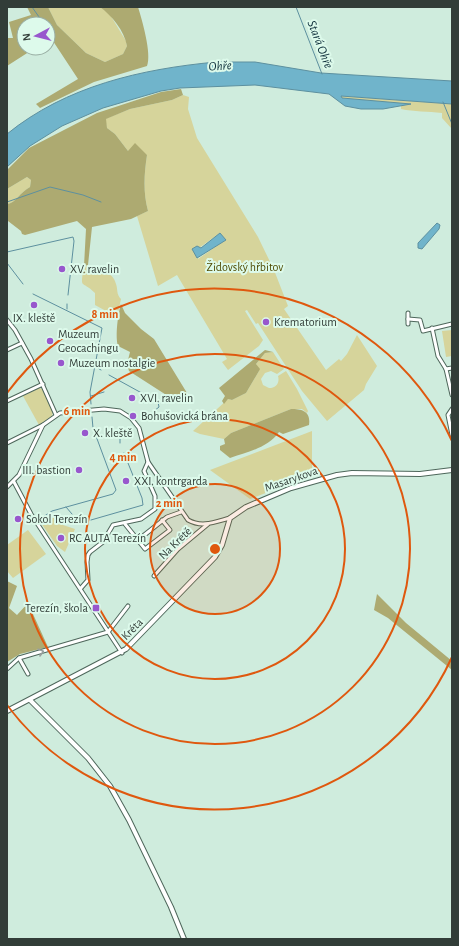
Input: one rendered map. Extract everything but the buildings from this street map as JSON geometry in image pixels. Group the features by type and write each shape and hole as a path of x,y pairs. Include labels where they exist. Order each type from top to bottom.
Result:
{"street":[{"path":"408,313 408,324"},
{"path":"408,318 420,320 423,331 452,324"},
{"path":"7,320 22,342 43,384 56,415"},
{"path":"432,328 438,356 446,370 452,393"},
{"path":"7,350 22,342"},
{"path":"446,370 452,368"},
{"path":"7,395 8,401 43,384"},
{"path":"7,443 43,425 56,415 104,409 120,411 135,423 142,433 148,462 181,512 194,523 208,524 230,518"},
{"path":"452,409 448,415 452,435"},
{"path":"7,487 14,482 43,425"},
{"path":"81,588 88,580 87,562 90,552 100,545 114,526 146,517 155,509 155,496 144,471 148,462"},
{"name":"Masarykova","path":"230,518 246,507 290,488 337,475 362,472 420,474 452,470"},
{"path":"14,482 29,509 122,653"},
{"path":"138,540 162,520 181,512"},
{"name":"Kréta","path":"7,711 122,653 215,557 222,545 230,518"},
{"path":"125,524 146,549 170,530 162,520"},
{"name":"Na Krétě","path":"154,576 178,549 208,524"},
{"path":"108,632 128,606"},
{"name":"Kréta","path":"7,669 19,658 108,632"},
{"path":"19,658 28,674"},
{"path":"30,700 88,758 110,786 133,827 171,907 184,939"}],"green space":[{"path":"48,7 100,7 109,13 126,41 127,46 123,54 105,62 86,53 57,25 56,16 52,16"},
{"name":"Židovský hřbitov","path":"183,95 189,97 188,109 197,138 258,237 274,270 288,306 284,309 326,370 339,359 341,361 347,354 357,335 377,366 364,390 327,421 302,391 258,323 256,324 247,310 245,311 263,340 259,346 228,370 222,362 227,359 177,275 158,286 137,216 148,211 144,183 147,155 128,151 115,134 107,128 105,119 130,109 172,100","holes":["220,233 225,240 198,259 199,248"]},
{"path":"341,96 452,104 452,129 442,118 442,113 406,110 401,109 401,106 406,106 342,98"},
{"path":"27,177 31,180 30,187 13,202 7,204 7,189"},
{"path":"88,265 105,271 112,276 117,286 118,295 121,299 117,317 95,305 95,293 83,284 82,279 84,266"},
{"path":"452,330 452,356 446,357 442,331"},
{"path":"273,352 284,369 277,374 271,371 265,373 261,379 263,385 269,388 275,386 278,383 278,376 286,371 308,411 307,413 302,409 291,409 231,433 224,439 193,431 228,399 232,400 246,393 259,371 256,364 265,353"},
{"path":"39,388 43,389 53,412 52,416 39,425 23,396"},
{"path":"312,431 312,475 250,499 210,470"},
{"name":"RC AUTA Terezín","path":"57,516 63,519 63,525 75,529 65,552 57,546 41,523"},
{"path":"28,530 46,554 13,578 7,571 7,545"}],"shaded area":[{"path":"27,7 48,7 52,16 28,16 31,15"},
{"path":"100,7 138,7 147,45 147,66 94,82 40,108 36,104 78,79 56,46 56,23 86,53 105,62 123,54 127,46 123,34 117,24"},
{"path":"16,20 16,56 23,56 7,66 7,38 13,38 9,22"},
{"path":"181,89 183,95 172,100 130,109 106,119 107,128 115,134 128,151 135,143 147,155 144,183 148,211 131,219 92,227 88,265 84,266 86,229 77,221 25,235 8,221 7,204 13,202 30,187 31,180 27,177 7,189 7,170 29,148 97,113 161,92"},
{"path":"121,304 125,313 141,329 154,339 187,393 183,400 171,398 129,371 127,364 130,352 118,346 117,342 117,325"},
{"path":"265,350 273,352 265,353 256,364 260,369 246,393 232,400 228,399 224,404 222,401 225,396 219,388"},
{"path":"291,409 302,410 305,412 309,417 309,425 283,434 279,432 263,446 230,458 220,450 220,446 225,444 224,439 231,433"},
{"path":"7,581 17,586 9,608 17,615 28,603 48,647 20,654 7,662"},
{"path":"377,594 406,623 452,661 452,670 388,618 374,610"}],"water":[{"name":"Ohře","path":"216,62 255,62 321,73 452,81 452,104 341,96 342,98 411,104 383,109 361,109 345,106 329,94 255,85 180,88 161,91 103,108 62,126 30,146 7,167 7,134 30,117 54,103 79,92 132,75 160,69"},
{"path":"437,223 440,225 439,229 422,249 418,248 418,243"},
{"path":"220,233 226,240 197,258 192,249 197,246 201,248"}],"waterway":[{"path":"32,7 38,16"},
{"name":"Stará Ohře","path":"296,7 322,74"},
{"path":"443,102 452,124"},
{"path":"7,202 50,187 83,195 101,202"},
{"path":"7,252 73,237 74,241 68,295"},
{"path":"7,263 23,284"},
{"path":"33,294 102,328 90,392 91,404"},
{"path":"67,304 67,309"},
{"path":"96,367 101,370"},
{"path":"109,375 158,402 159,407 154,411"},
{"path":"91,396 104,392"},
{"path":"43,517 52,511 113,494 116,490 93,428 92,417"},
{"path":"120,443 120,439 132,429"},
{"path":"91,520 143,505 142,498 124,453"},
{"path":"66,507 72,514"},
{"path":"73,520 81,523"}],"place":[{"name":"XV. ravelin","path":"62,269"},
{"name":"IX. kleště","path":"34,305"},
{"name":"Krematorium","path":"266,322"},
{"name":"Muzeum Geocachingu","path":"50,341"},
{"name":"Muzeum nostalgie","path":"61,363"},
{"name":"XVI. ravelin","path":"132,398"},
{"name":"Bohušovická brána","path":"133,416"},
{"name":"X. kleště","path":"85,433"},
{"name":"III. bastion","path":"79,470"},
{"name":"XXI. kontrgarda","path":"126,481"},
{"name":"Sokol Terezín","path":"18,519"},
{"name":"RC AUTA Terezín","path":"61,538"},
{"name":"Terezín, škola","path":"96,608"}]}
